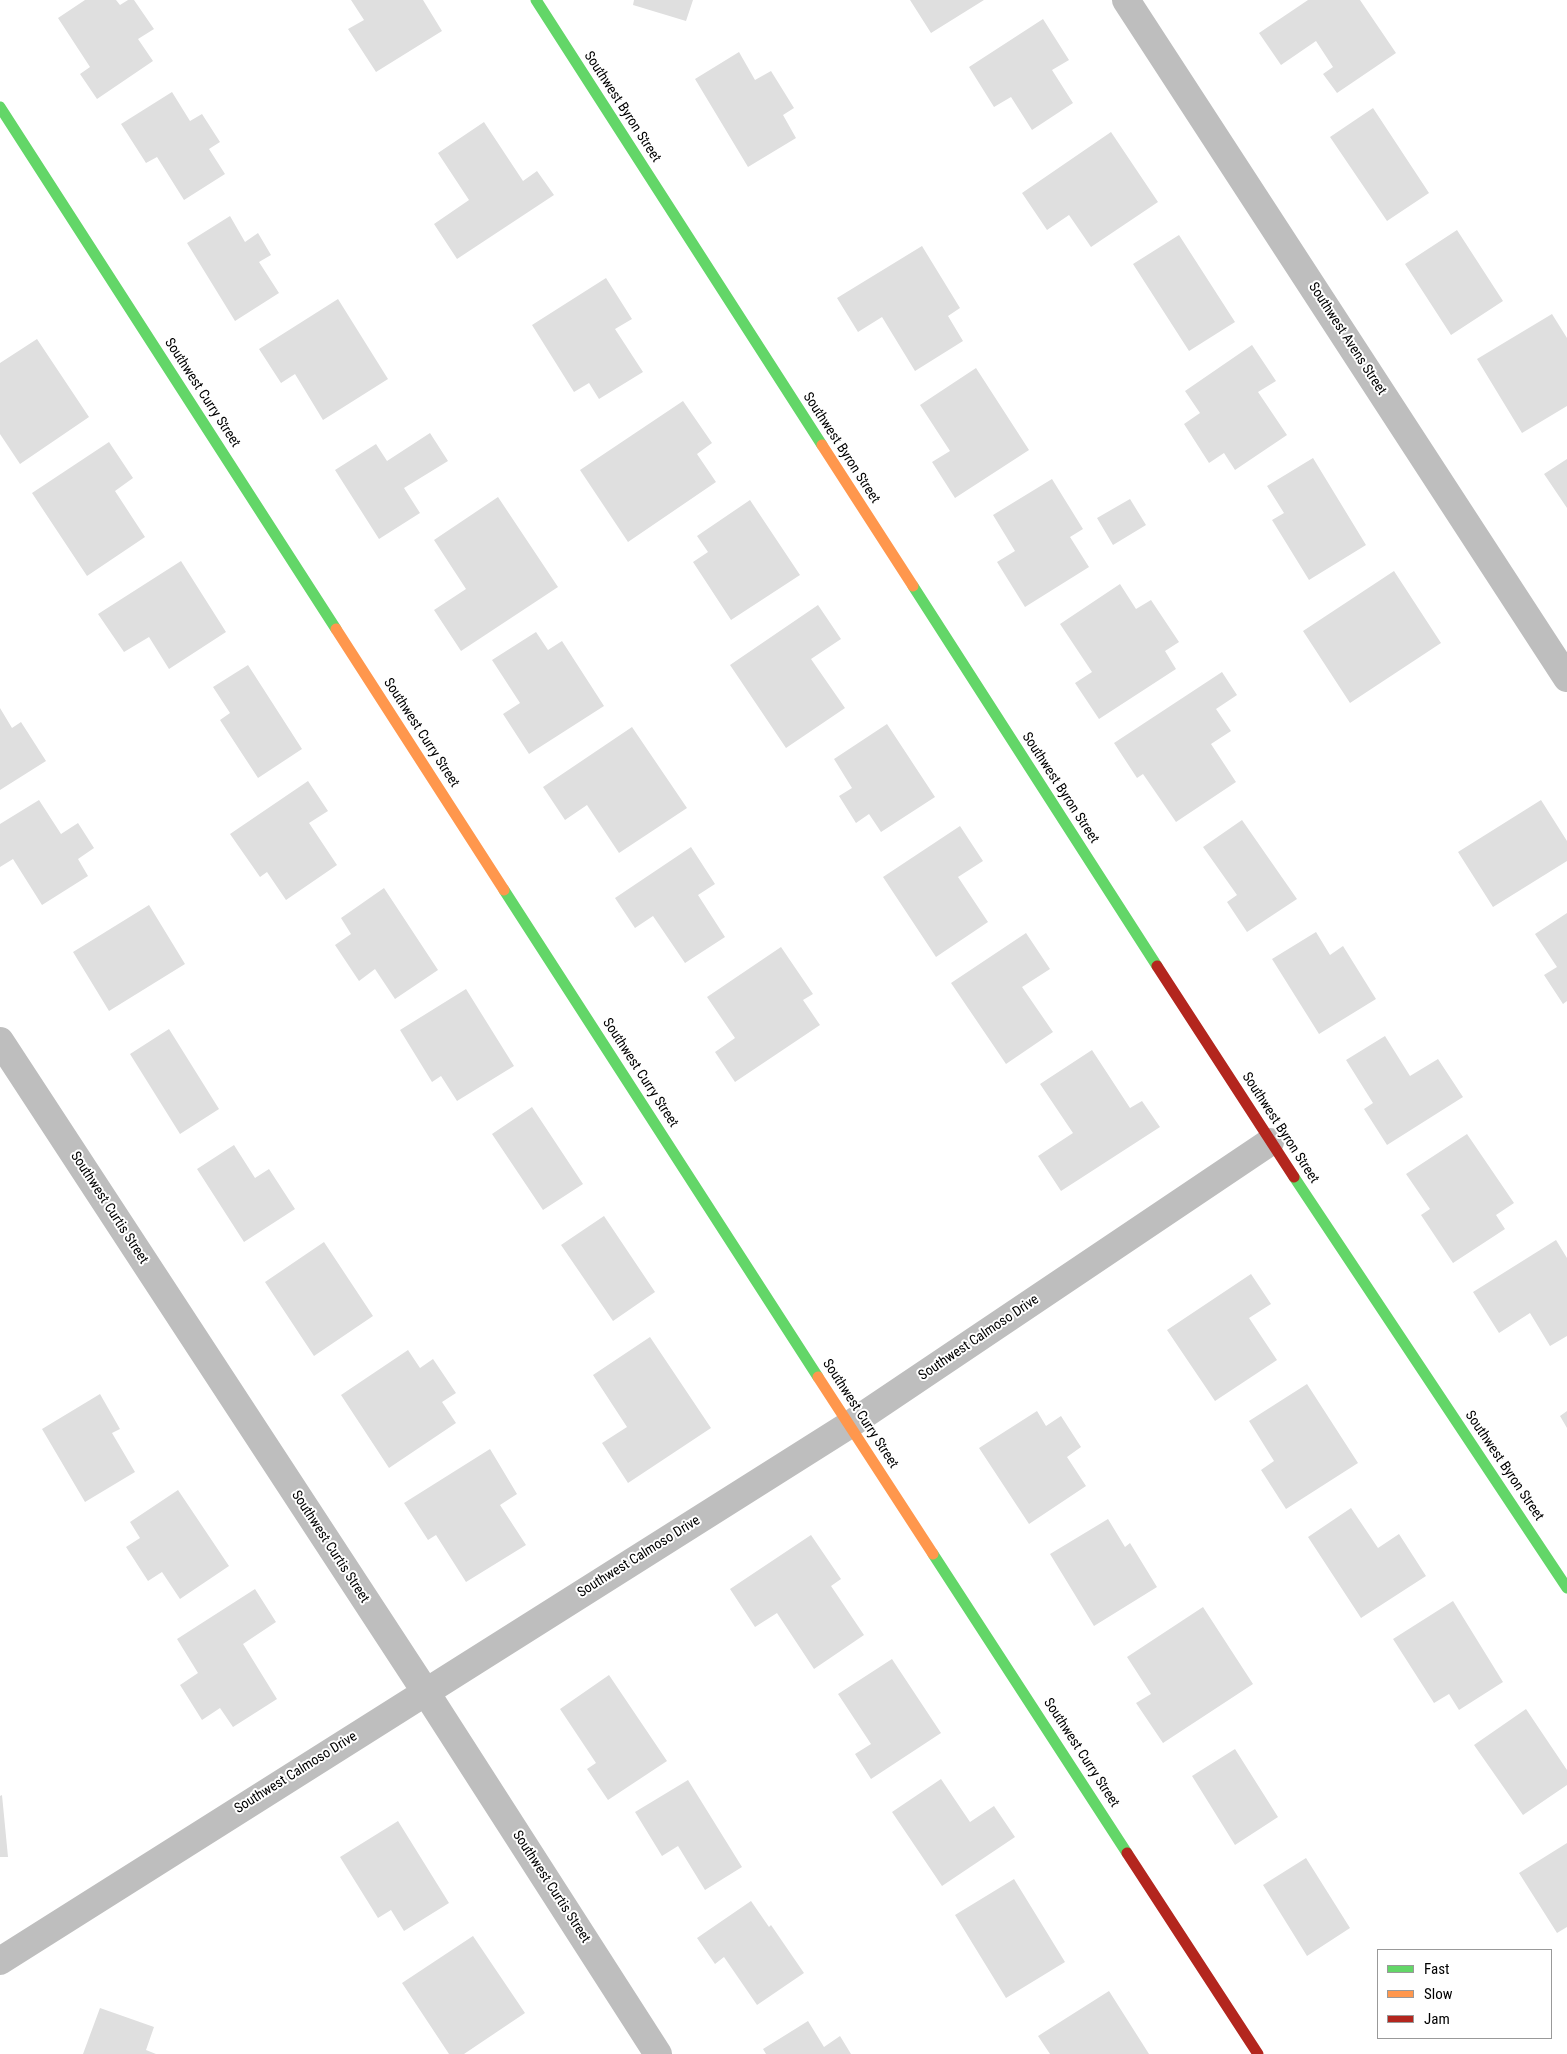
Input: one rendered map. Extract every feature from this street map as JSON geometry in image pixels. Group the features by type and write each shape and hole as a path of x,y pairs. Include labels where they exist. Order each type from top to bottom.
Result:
{"street":[{"name":"Southwest Byron Street","path":"536,0 1270,1142 1567,1588"},
{"name":"Southwest Avens Street","path":"1126,0 1567,678"},
{"name":"Southwest Curry Street","path":"0,108 849,1425 1258,2054"},
{"name":"Southwest Curtis Street","path":"0,1041 425,1691 658,2054"},
{"name":"Southwest Calmoso Drive","path":"0,1961 849,1425 1270,1142"}],"building":[{"path":"85,0 116,0 120,5 128,0 134,0 154,29 138,39 153,61 97,99 80,74 90,67 58,18"},
{"path":"351,0 423,0 442,31 376,72 348,29 364,20"},
{"path":"634,0 693,0 686,21 633,5"},
{"path":"910,0 984,0 931,33"},
{"path":"1308,0 1360,0 1396,53 1337,93 1323,74 1333,67 1316,41 1281,65 1259,33"},
{"path":"1043,19 1069,60 1052,70 1073,103 1032,130 1011,97 994,107 969,67"},
{"path":"739,52 755,80 771,71 794,108 783,115 796,138 748,167 695,79"},
{"path":"172,92 190,121 202,114 220,142 209,149 225,174 184,200 157,157 146,163 121,124"},
{"path":"1373,108 1429,193 1387,221 1330,137"},
{"path":"484,122 523,181 537,171 554,195 457,259 434,224 469,200 438,153"},
{"path":"1111,132 1158,202 1091,247 1069,215 1047,230 1022,193"},
{"path":"230,216 245,242 258,233 271,255 259,262 279,293 235,321 187,243"},
{"path":"1457,230 1503,301 1451,335 1405,264"},
{"path":"1179,235 1235,322 1189,351 1133,264"},
{"path":"922,246 960,308 948,316 963,341 915,371 882,317 858,332 837,298"},
{"path":"606,278 632,319 615,329 643,372 599,399 589,383 574,392 532,325"},
{"path":"338,299 388,379 323,420 295,374 281,383 259,349"},
{"path":"1552,314 1567,338 1567,406 1522,433 1477,359"},
{"path":"37,339 89,417 20,464 0,434 0,363"},
{"path":"1252,345 1276,381 1258,392 1287,435 1235,470 1224,453 1209,463 1184,424 1200,413 1185,391"},
{"path":"976,368 1029,450 955,498 932,462 950,451 920,405"},
{"path":"683,401 712,443 697,454 716,482 628,542 580,470"},
{"path":"430,433 448,461 404,488 420,513 379,539 335,470 376,444 387,461"},
{"path":"109,442 133,478 115,491 145,537 87,576 32,493"},
{"path":"1313,458 1366,545 1309,580 1272,520 1284,513 1267,486"},
{"path":"1567,459 1567,508 1544,474"},
{"path":"1052,479 1083,529 1070,537 1089,567 1025,607 997,562 1015,551 993,515"},
{"path":"498,497 558,587 461,651 434,610 466,589 434,540"},
{"path":"1130,499 1146,525 1113,545 1097,518"},
{"path":"750,500 800,575 731,620 693,562 708,552 697,536"},
{"path":"181,561 226,632 169,669 149,637 124,652 98,614"},
{"path":"1394,571 1441,643 1350,703 1303,631"},
{"path":"1120,584 1136,609 1151,600 1179,642 1165,651 1176,669 1099,719 1075,683 1092,672 1060,624"},
{"path":"818,605 841,639 811,659 845,708 786,748 730,665"},
{"path":"536,632 548,650 562,641 604,706 529,754 503,714 520,703 492,660"},
{"path":"248,665 302,749 258,778 220,720 230,713 213,687"},
{"path":"1222,672 1237,695 1216,709 1231,731 1211,744 1236,782 1176,822 1143,774 1137,778 1114,743"},
{"path":"0,708 12,728 21,722 46,761 0,790"},
{"path":"887,724 935,797 881,832 869,814 856,823 839,796 852,788 834,759"},
{"path":"632,727 687,808 619,853 587,805 565,820 543,787"},
{"path":"308,781 328,811 309,823 337,865 286,900 267,872 260,877 230,834"},
{"path":"39,800 61,834 78,823 94,848 78,859 88,876 42,905 13,859 0,867 0,824"},
{"path":"1541,800 1567,841 1567,861 1493,907 1458,852"},
{"path":"1242,820 1297,899 1247,932 1227,902 1237,895 1203,847"},
{"path":"960,826 983,861 958,877 988,922 936,957 883,877"},
{"path":"691,847 715,884 698,895 725,937 685,963 653,916 635,928 615,898"},
{"path":"384,888 438,970 395,999 375,969 359,981 335,945 351,934 341,918"},
{"path":"149,905 185,964 109,1011 73,952"},
{"path":"1567,913 1567,1001 1563,1004 1544,975 1557,967 1535,934"},
{"path":"1316,932 1330,955 1343,946 1376,999 1319,1034 1272,959"},
{"path":"1026,933 1050,969 1022,987 1053,1032 1006,1064 951,983"},
{"path":"781,947 813,994 803,1000 820,1025 735,1082 715,1052 735,1038 707,997"},
{"path":"466,989 514,1066 457,1101 441,1076 432,1082 400,1030"},
{"path":"169,1029 219,1109 180,1134 130,1054"},
{"path":"1385,1036 1410,1076 1438,1059 1463,1097 1387,1145 1364,1109 1373,1103 1346,1060"},
{"path":"1092,1050 1130,1108 1142,1101 1160,1127 1061,1191 1038,1156 1073,1133 1040,1084"},
{"path":"532,1107 583,1184 543,1210 492,1134"},
{"path":"1467,1134 1514,1203 1496,1215 1505,1229 1453,1263 1421,1215 1430,1209 1406,1174"},
{"path":"234,1145 255,1178 269,1169 295,1209 244,1242 197,1169"},
{"path":"604,1216 655,1292 613,1321 561,1245"},
{"path":"1556,1240 1567,1258 1567,1336 1550,1346 1530,1313 1499,1333 1473,1292"},
{"path":"324,1242 373,1316 314,1356 265,1282"},
{"path":"1251,1274 1271,1304 1249,1318 1277,1360 1215,1401 1167,1330"},
{"path":"650,1337 711,1428 628,1483 602,1443 627,1427 593,1375"},
{"path":"408,1350 420,1368 433,1359 456,1393 442,1402 456,1423 389,1468 341,1395"},
{"path":"1307,1384 1358,1463 1286,1509 1261,1470 1274,1461 1249,1421"},
{"path":"100,1394 120,1429 112,1433 135,1472 85,1502 42,1429"},
{"path":"1037,1411 1046,1426 1061,1416 1081,1447 1067,1457 1086,1486 1029,1524 979,1448"},
{"path":"1567,1411 1567,1428 1560,1416"},
{"path":"490,1449 517,1494 500,1505 526,1545 466,1582 436,1535 428,1540 404,1503"},
{"path":"178,1490 229,1566 180,1599 162,1572 148,1581 126,1547 140,1538 130,1522"},
{"path":"1351,1508 1378,1548 1399,1534 1426,1576 1361,1618 1308,1537"},
{"path":"1108,1519 1125,1547 1130,1543 1157,1587 1094,1626 1050,1554"},
{"path":"811,1535 841,1579 831,1586 864,1635 814,1669 777,1613 755,1627 730,1589"},
{"path":"255,1589 276,1622 243,1644 277,1699 233,1727 220,1708 202,1720 180,1685 198,1673 177,1639"},
{"path":"1453,1601 1503,1682 1459,1710 1449,1694 1434,1703 1393,1639"},
{"path":"1203,1607 1253,1684 1163,1743 1136,1703 1151,1694 1127,1657"},
{"path":"892,1659 941,1733 871,1779 855,1754 871,1744 838,1694"},
{"path":"609,1675 667,1761 608,1800 587,1769 596,1763 560,1709"},
{"path":"1526,1709 1567,1770 1567,1785 1523,1815 1474,1745"},
{"path":"1235,1749 1278,1817 1235,1845 1192,1776"},
{"path":"941,1779 970,1822 994,1806 1015,1837 942,1886 892,1812"},
{"path":"688,1780 742,1867 705,1890 678,1846 662,1856 635,1812"},
{"path":"2,1795 8,1857 0,1857 0,1796"},
{"path":"398,1821 449,1903 404,1931 391,1910 378,1918 340,1857"},
{"path":"1567,1843 1567,1927 1557,1933 1519,1873"},
{"path":"1306,1858 1350,1928 1307,1956 1263,1885"},
{"path":"1014,1879 1065,1962 1006,1998 955,1915"},
{"path":"751,1901 769,1927 771,1925 804,1973 757,2005 724,1957 715,1964 697,1938"},
{"path":"473,1936 525,2013 464,2054 449,2054 402,1983"},
{"path":"1109,1991 1149,2054 1050,2054 1038,2036"},
{"path":"100,2008 154,2027 146,2050 156,2054 83,2054"},
{"path":"808,2021 824,2047 840,2036 851,2054 766,2054 763,2049"}],"traffic: fast":[{"path":"536,0 822,445"},
{"path":"0,107 336,629"},
{"path":"913,586 1157,966"},
{"path":"504,890 818,1377"},
{"path":"1294,1177 1567,1588"},
{"path":"933,1554 1127,1853"}],"traffic: slow":[{"path":"822,445 913,586"},
{"path":"336,629 504,890"},
{"path":"818,1377 933,1554"}],"traffic: jam":[{"path":"1157,966 1294,1177"},
{"path":"1127,1853 1258,2054"}]}
